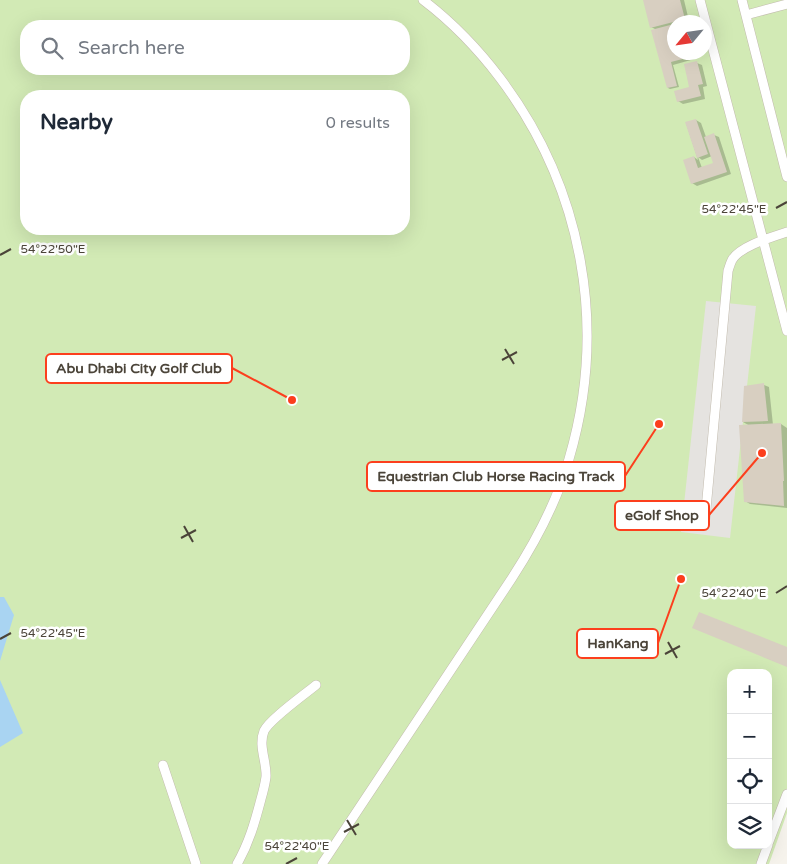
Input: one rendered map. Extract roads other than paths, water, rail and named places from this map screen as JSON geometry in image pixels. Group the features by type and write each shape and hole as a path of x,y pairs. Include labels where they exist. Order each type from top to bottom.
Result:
{"lane":[{"path":"322,864 507,586 541,530 569,460 585,381 587,326 582,267 576,238 558,180 530,122 494,69 452,24 423,0"},
{"path":"700,0 787,331"},
{"path":"742,0 784,152 787,177"},
{"path":"746,15 787,4"},
{"path":"705,520 728,271 732,259 741,251 762,239 787,232"},
{"path":"237,864 254,828 265,784 266,769 262,747 264,733 272,722 316,685"},
{"path":"163,765 196,864"},
{"path":"772,834 787,794"},
{"path":"761,864 767,849"}],"water":[{"path":"0,597 4,597 14,615 0,661"},
{"path":"0,680 23,733 0,747"}],"place":[{"name":"Abu Dhabi City Golf Club","path":"292,400"},
{"name":"Equestrian Club Horse Racing Track","path":"659,424"},
{"name":"eGolf Shop","path":"762,453"},
{"name":"HanKang","path":"681,579"}]}
